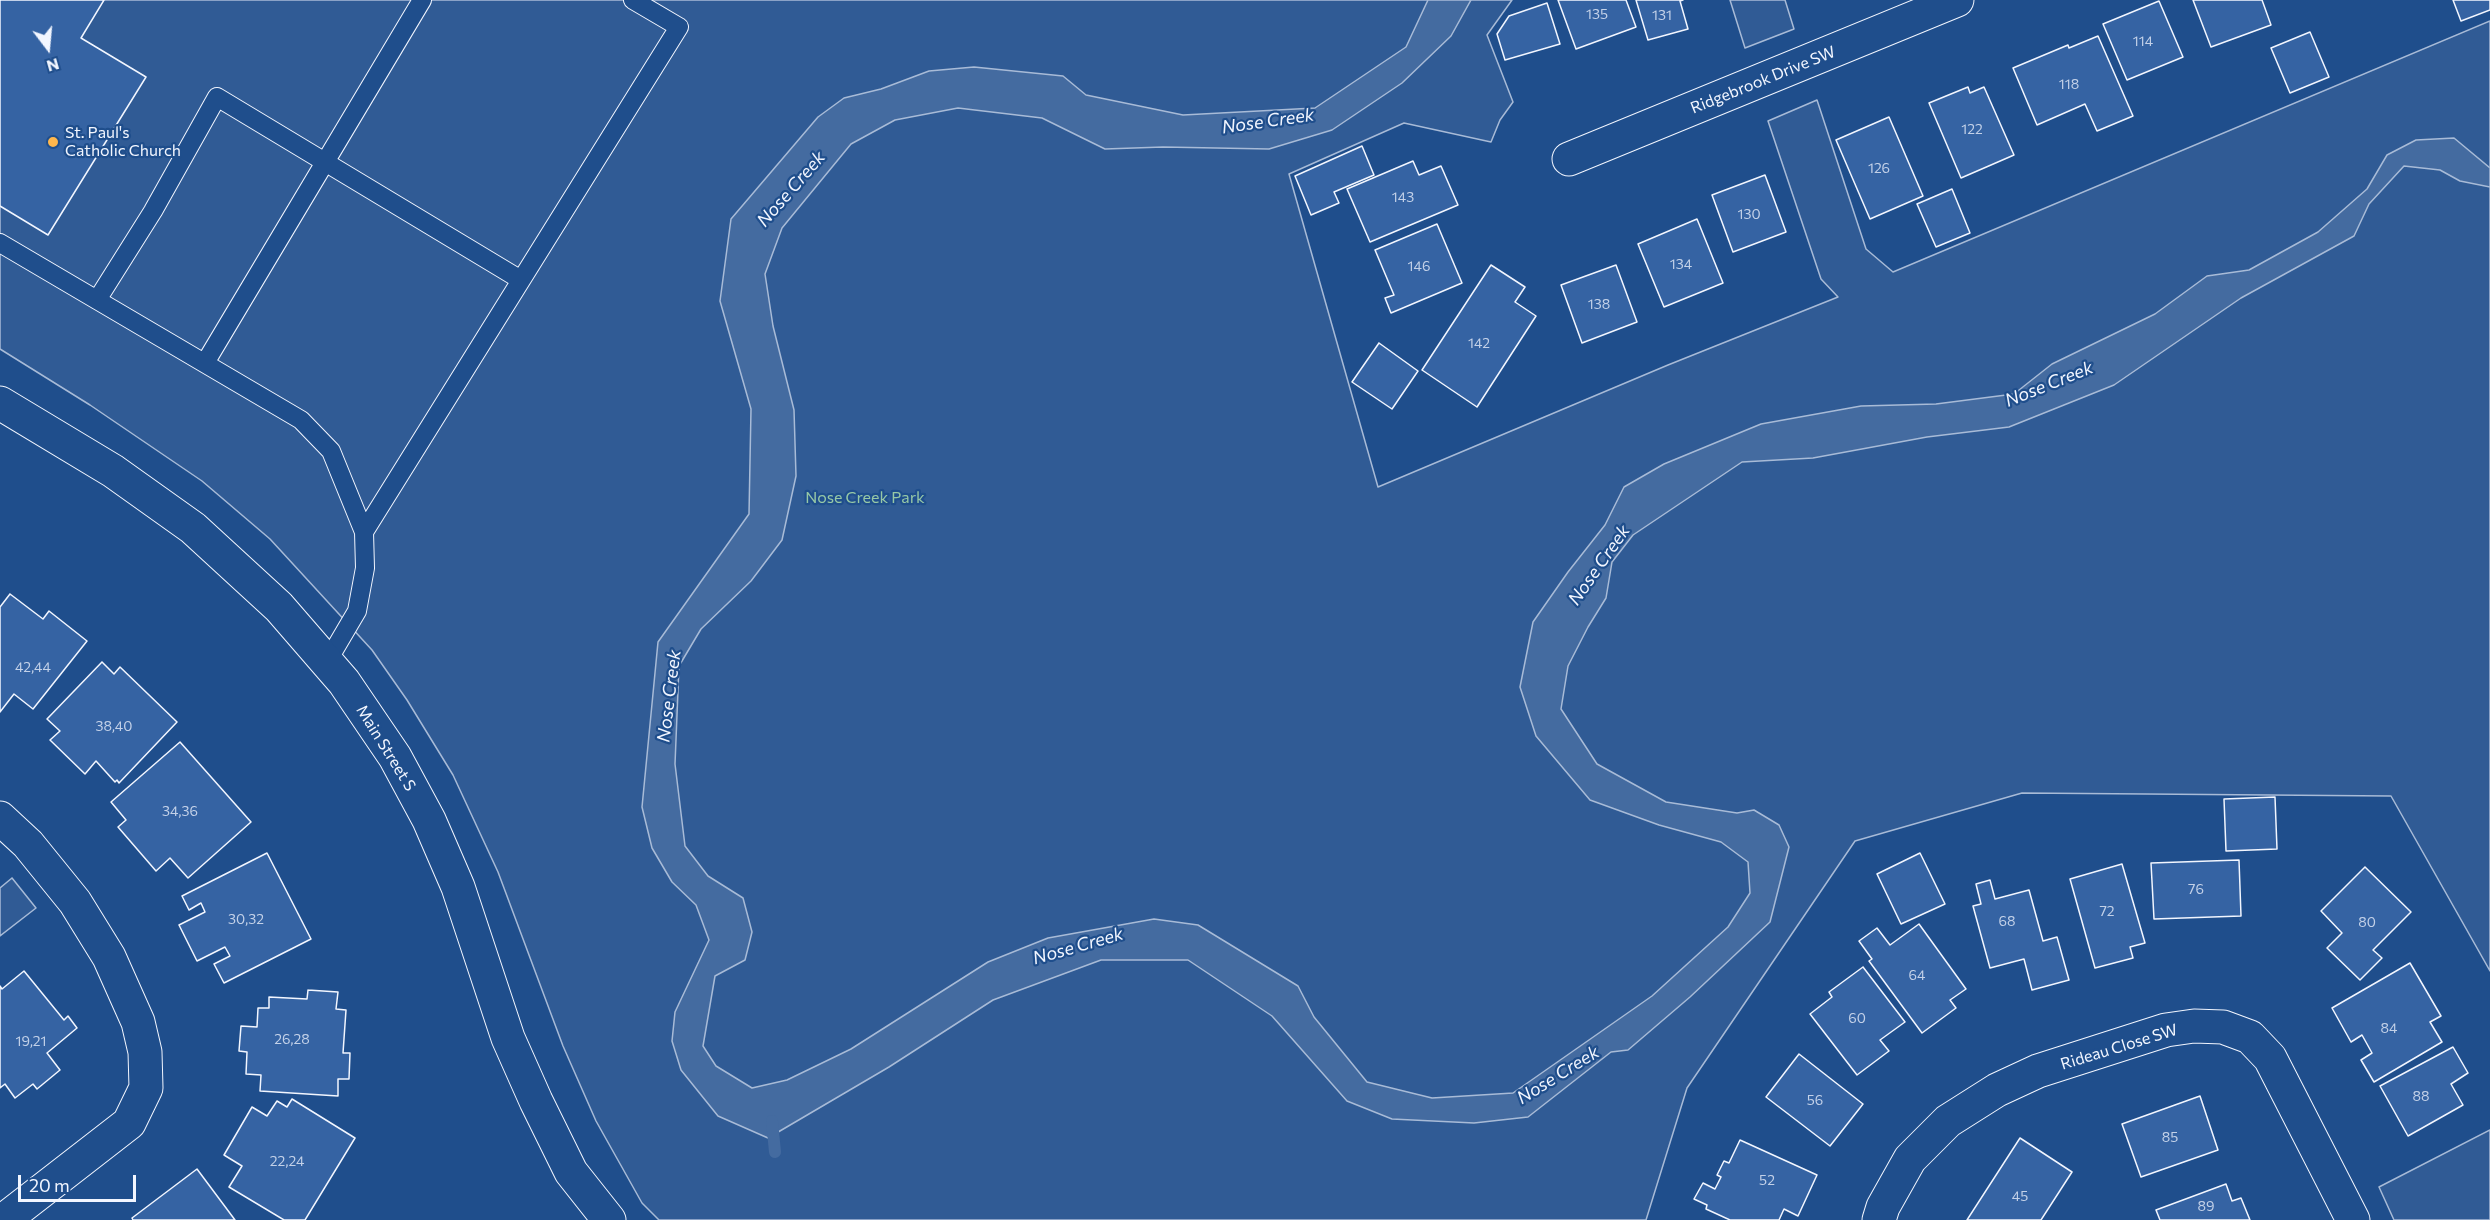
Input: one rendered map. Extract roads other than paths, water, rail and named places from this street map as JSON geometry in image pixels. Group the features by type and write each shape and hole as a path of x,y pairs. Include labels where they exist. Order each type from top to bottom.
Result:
{"street":[{"name":"Ridgebrook Drive SW","path":"1569,159 1957,0"},
{"name":"Main Street S","path":"0,403 113,471 193,528 279,607 344,682 395,757 429,820 458,887 508,1038 536,1101 571,1172 609,1220"},
{"path":"0,818 28,844 75,902 110,957 138,1022 145,1052 146,1088 129,1123 4,1220"},
{"name":"Rideau Close SW","path":"1879,1220 1883,1207 1910,1159 1948,1121 1998,1090 2049,1068 2166,1030 2194,1026 2223,1027 2250,1037 2270,1058 2353,1220"}],"lane":[{"path":"205,363 422,0"},
{"path":"364,532 679,27 633,0"},
{"path":"97,300 153,210 217,97 521,280"},
{"path":"0,243 301,420 331,451 364,532 365,568 357,611 327,662"}],"water":[{"name":"Nose Creek","path":"1428,0 1471,0 1451,36 1402,83 1332,130 1269,149 1163,147 1105,149 1042,118 958,108 895,120 851,144 782,228 765,274 773,326 794,410 796,476 782,540 751,581 701,629 679,666 675,764 685,846 708,876 743,898 752,932 745,960 715,976 703,1046 716,1066 752,1088 787,1080 851,1049 988,962 1048,938 1154,919 1198,925 1298,986 1314,1017 1367,1082 1432,1098 1513,1093 1652,996 1728,927 1750,893 1748,862 1721,842 1659,825 1590,800 1536,736 1520,687 1533,622 1605,525 1624,487 1664,464 1761,424 1861,406 1936,404 2014,394 2052,364 2155,314 2207,276 2249,270 2318,232 2367,189 2387,155 2416,140 2454,138 2490,168 2490,187 2460,181 2440,170 2404,166 2369,204 2354,236 2241,298 2114,385 2009,427 1927,437 1813,458 1742,462 1633,535 1612,562 1606,598 1568,666 1561,709 1597,764 1666,802 1737,813 1754,810 1779,825 1789,847 1770,922 1690,997 1628,1050 1611,1052 1528,1117 1474,1123 1392,1119 1347,1101 1272,1016 1188,960 1101,960 993,1000 889,1067 768,1138 718,1116 681,1070 672,1041 675,1012 709,940 696,905 672,882 652,848 642,807 658,642 749,514 751,409 720,301 731,219 818,117 844,98 881,89 929,71 974,67 1063,76 1086,95 1183,115 1315,108 1406,47"}],"waterway":[{"path":"772,1121 775,1152"}],"place":[{"name":"St. Paul's Catholic Church","path":"53,142"}],"park label":[{"name":"Nose Creek Park","path":"865,498"}]}
